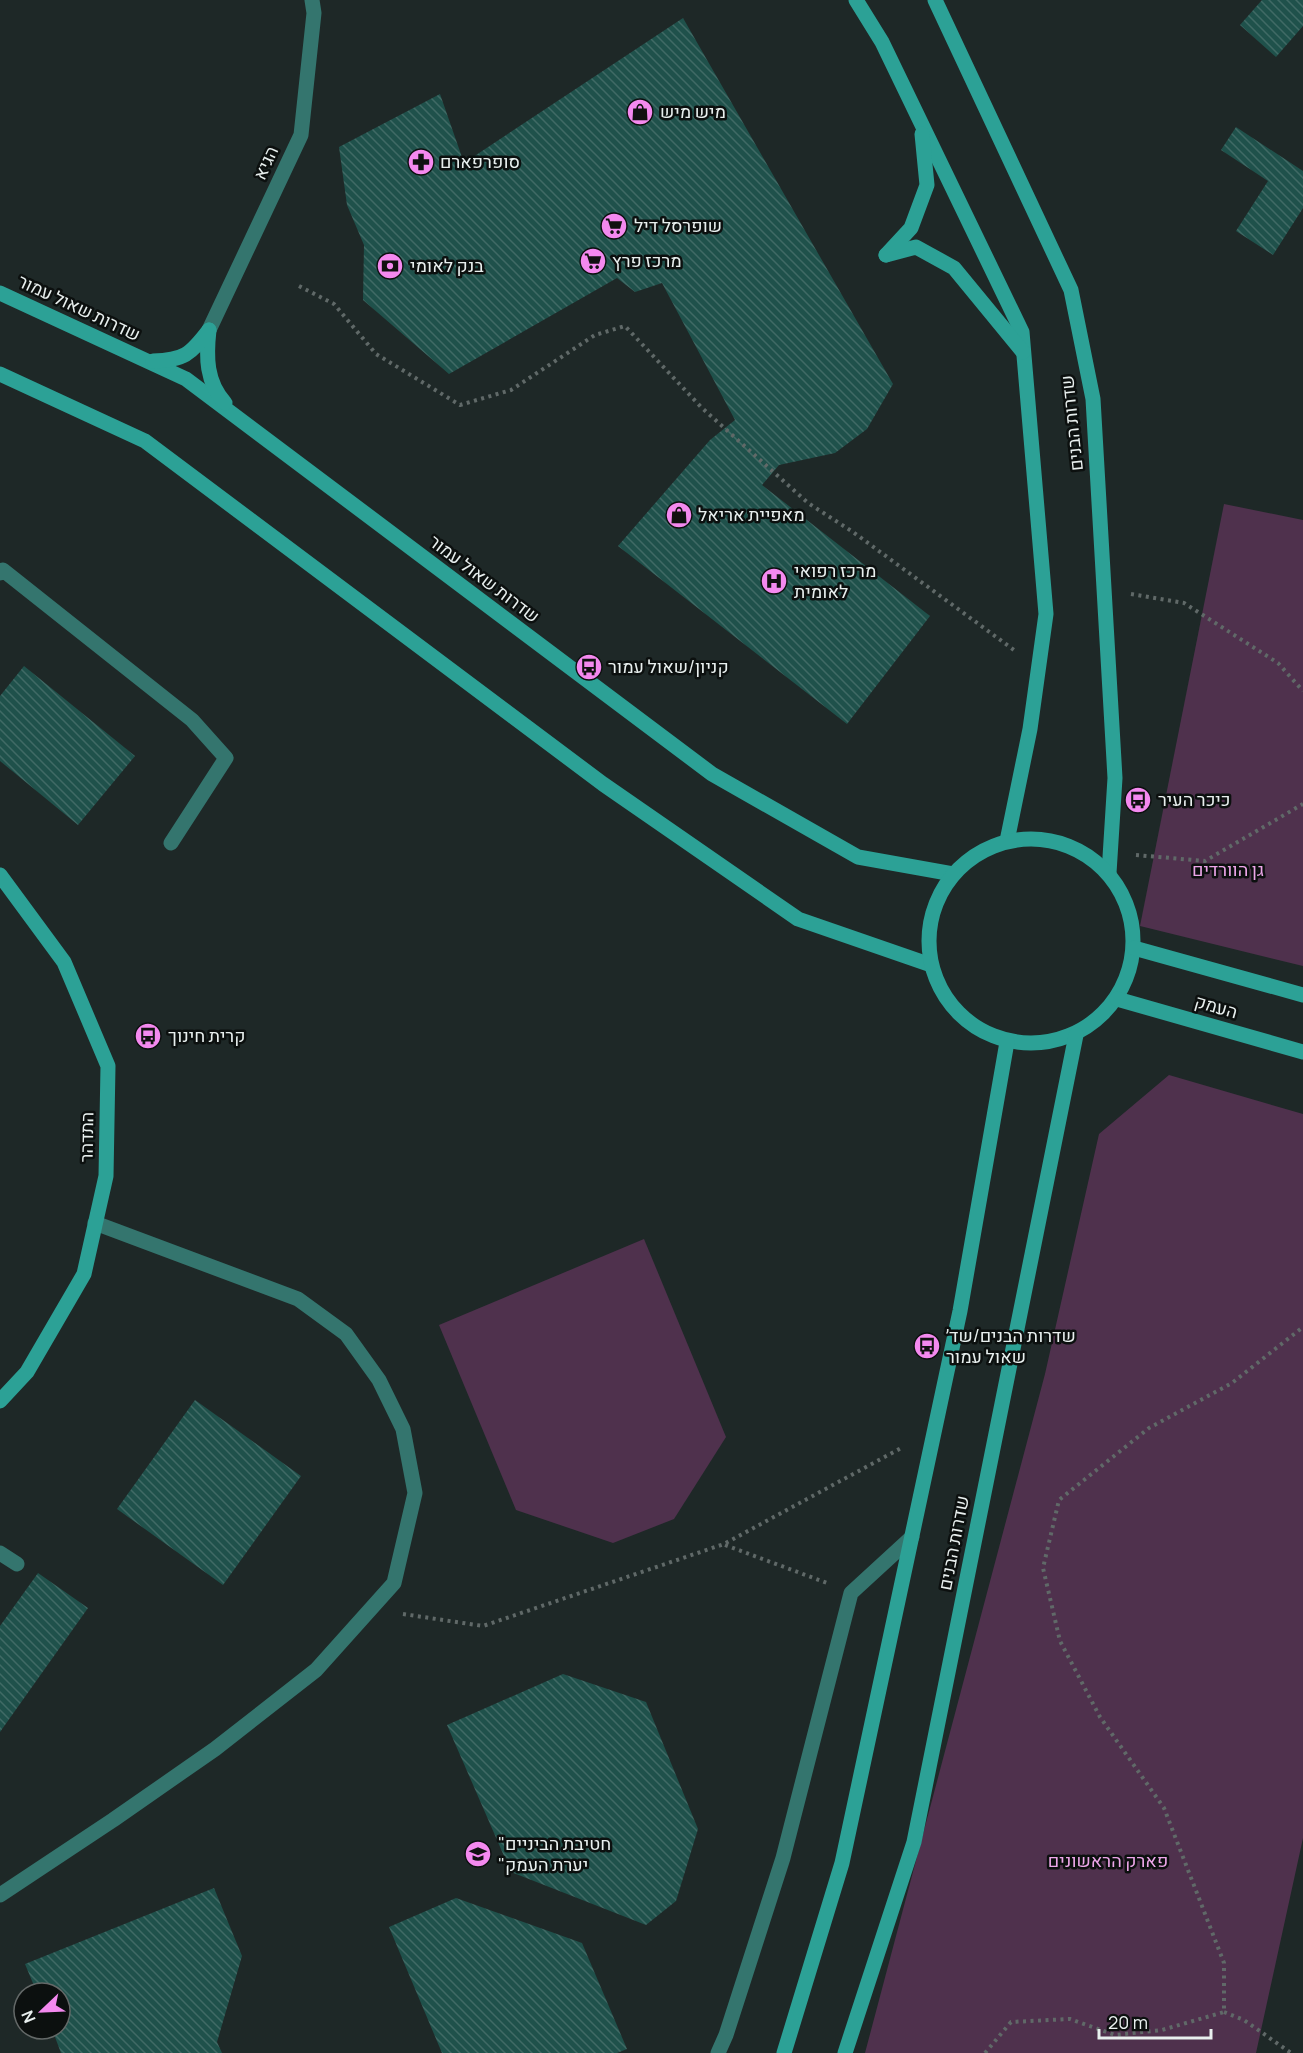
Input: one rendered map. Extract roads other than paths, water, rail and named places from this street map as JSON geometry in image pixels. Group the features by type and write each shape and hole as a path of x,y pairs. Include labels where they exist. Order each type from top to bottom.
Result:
{"main road":[{"path":"856,0 882,42 1022,332 1046,614 1030,729 1007,841"},
{"name":"שדרות הבנים","path":"935,0 1071,290 1093,399 1114,778 1109,873"},
{"path":"917,115 927,185 911,228 886,255 916,247 954,268 1024,353"},
{"name":"שדרות שאול עמור","path":"0,293 186,379 712,774 858,857 953,874"},
{"path":"147,361 176,360 193,352 209,330"},
{"path":"209,330 206,360 210,375 218,396 241,421"},
{"path":"0,374 145,441 603,784 798,919 931,965"},
{"path":"1044,839 1079,850 1109,873 1127,904 1133,921 1134,948 1117,999 1099,1020 1076,1035 1042,1045 1007,1042 973,1026 946,1000 931,965 928,933 936,901 953,874 977,853 1007,841 1044,839"},
{"name":"התדהר","path":"0,875 64,962 108,1066 106,1176 84,1274 27,1372 0,1401"},
{"name":"העמק","path":"1134,948 1303,995"},
{"name":"העמק","path":"1117,999 1303,1052"},
{"name":"שדרות הבנים","path":"845,2053 914,1842 1076,1035"},
{"path":"784,2053 843,1863 960,1311 1007,1042"}],"street":[{"name":"הגיא","path":"209,330 301,135 314,13 312,0"},
{"path":"1,570 192,720 226,758 171,843"},
{"path":"0,1895 113,1820 224,1742 316,1670 394,1583 415,1493 403,1430 379,1380 346,1334 298,1299 95,1223"},
{"path":"718,2053 726,2035 783,1858 851,1593 912,1537"},
{"path":"0,1553 17,1564"}],"place":[{"name":"מיש מיש","path":"640,112"},
{"name":"סופרפארם","path":"421,162"},
{"name":"שופרסל דיל","path":"614,226"},
{"name":"מרכז פרץ","path":"593,261"},
{"name":"בנק לאומי","path":"390,266"},
{"name":"מאפיית אריאל","path":"679,515"},
{"name":"מרכז רפואי לאומית","path":"774,581"},
{"name":"קניון/שאול עמור","path":"589,667"},
{"name":"כיכר העיר","path":"1138,800"},
{"name":"קרית חינוך","path":"148,1036"},
{"name":"שדרות הבנים/שד׳ שאול עמור","path":"927,1346"},
{"name":"\"חטיבת הביניים \"יערת העמק","path":"478,1854"}],"park label":[{"name":"גן הוורדים","path":"1228,870"},
{"name":"פארק הראשונים","path":"1108,1861"}]}
